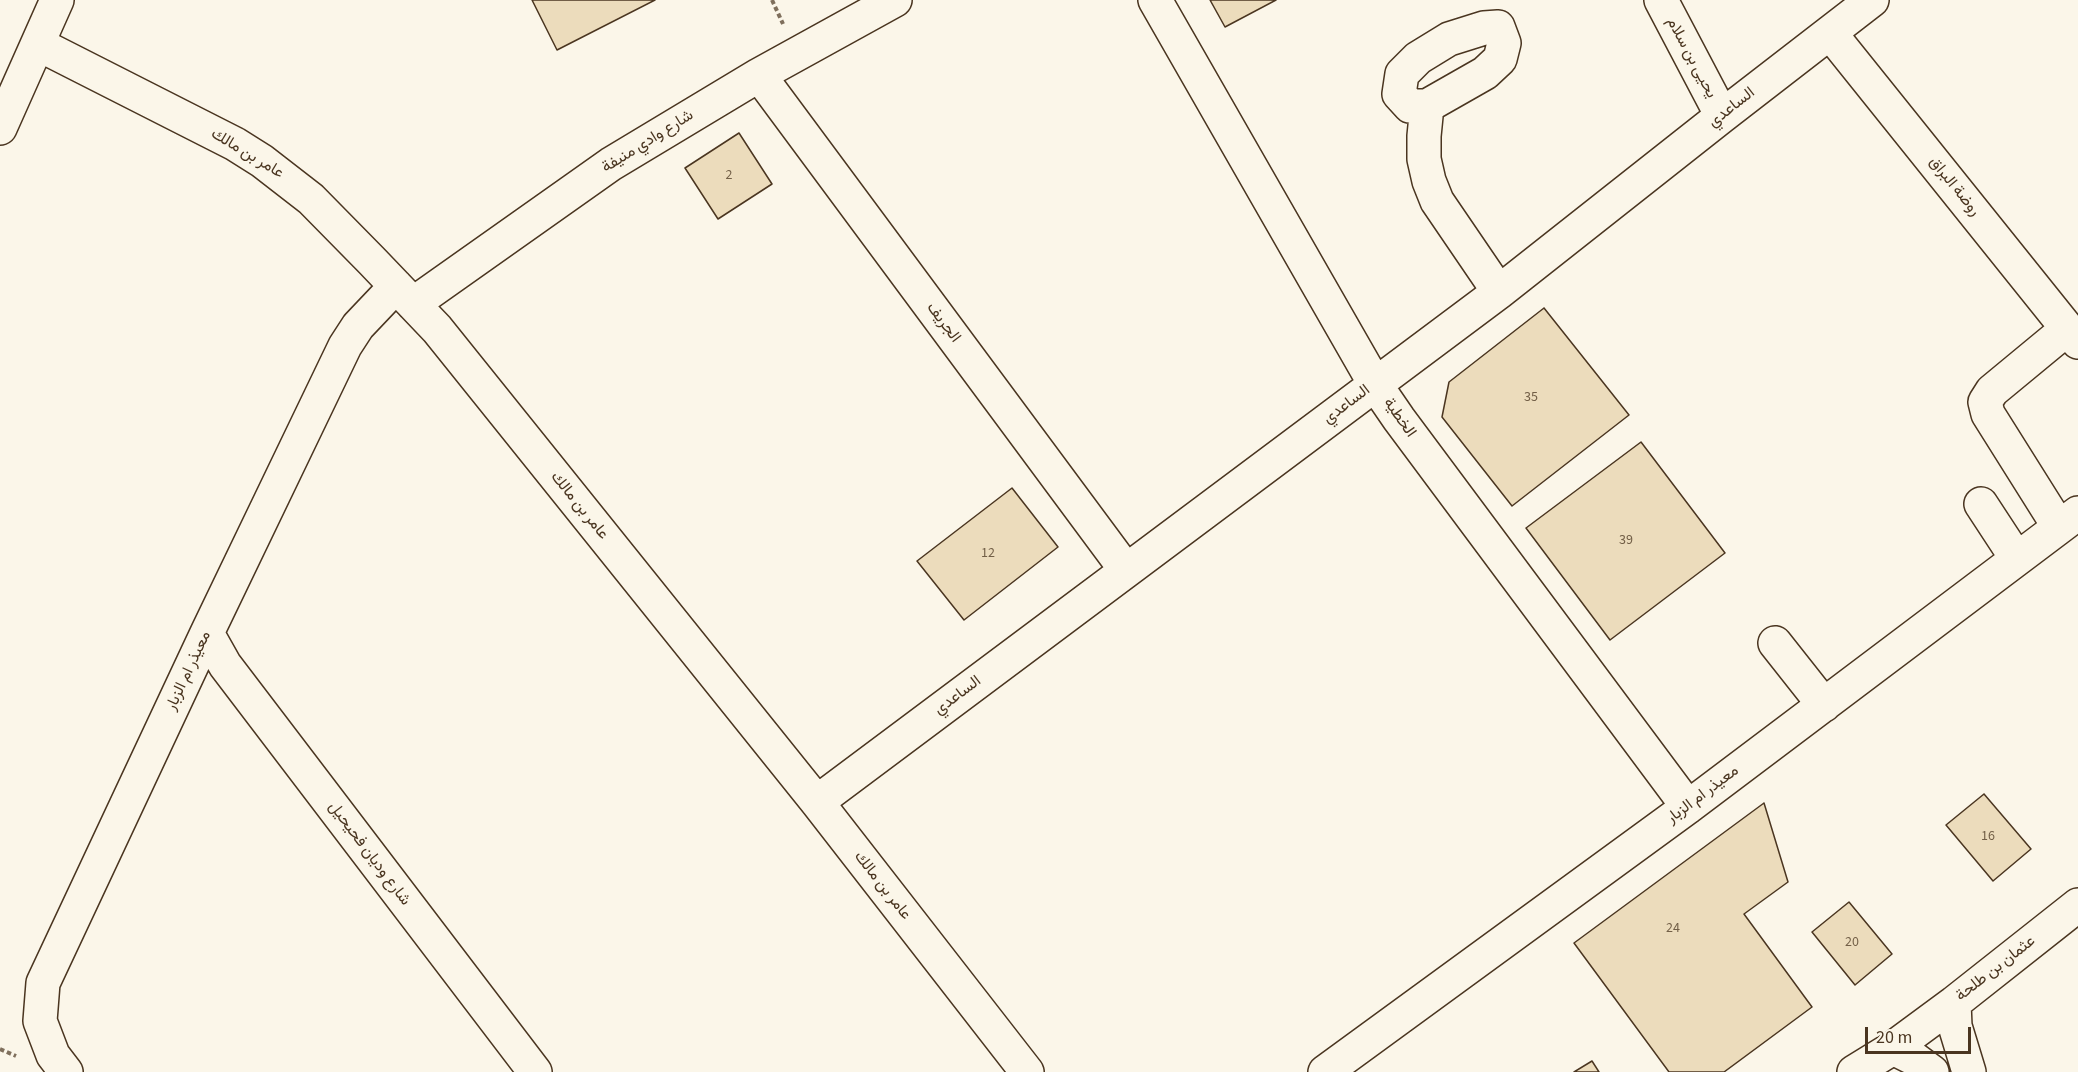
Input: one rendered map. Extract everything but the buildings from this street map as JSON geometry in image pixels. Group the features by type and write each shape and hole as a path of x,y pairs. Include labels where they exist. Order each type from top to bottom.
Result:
{"street":[{"path":"0,128 57,0"},
{"name":"شارع وادي منيفة","path":"405,295 611,164 759,75 895,0"},
{"name":"الخطية","path":"1155,0 1376,384 1399,419 1688,807"},
{"name":"يحيى بن سلام","path":"1660,0 1722,116"},
{"name":"الساعدي","path":"817,802 1499,292 1872,0"},
{"name":"روضة البراق","path":"1830,33 2073,336"},
{"name":"عامر بن مالك","path":"38,44 235,144 262,161 311,199 405,295 437,329 817,802 1027,1072"},
{"name":"الجريف","path":"759,75 1126,570"},
{"path":"1427,106 1424,159 1429,182 1437,201 1499,292"},
{"name":"معيذر ام الزبار","path":"66,1072 53,1055 40,1021 44,983 207,633 345,346 358,326 405,295"},
{"path":"2069,520 1988,414 1985,402 1992,391 2073,336"},
{"path":"1981,504 2018,559"},
{"name":"معيذر ام الزبار","path":"1325,1072 1688,807 2069,520"},
{"name":"شارع وديان فحيحيل","path":"207,633 225,665 535,1072"},
{"path":"1775,643 1824,705"},
{"name":"عثمان بن طلحة","path":"1854,1072 1893,1048 1954,1003 2078,905"},
{"path":"1954,1003 1955,1026 1969,1072"},
{"path":"1893,1048 1913,1058 1932,1072"}]}
